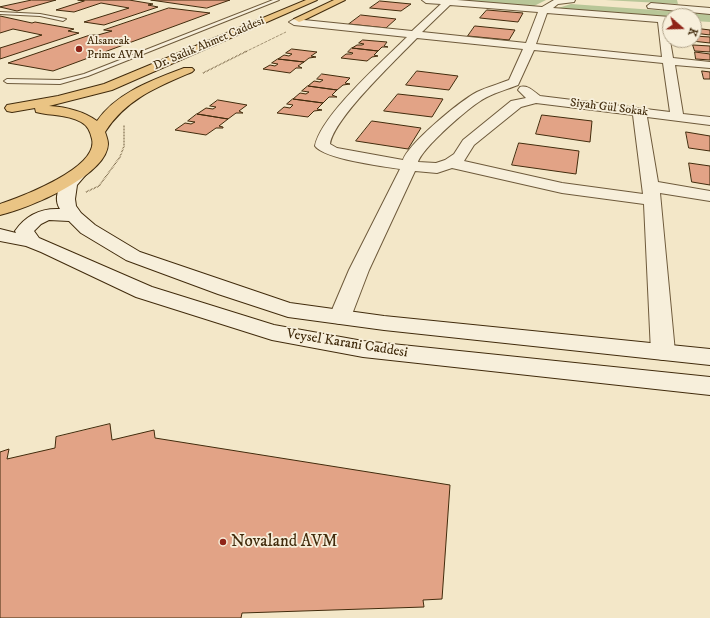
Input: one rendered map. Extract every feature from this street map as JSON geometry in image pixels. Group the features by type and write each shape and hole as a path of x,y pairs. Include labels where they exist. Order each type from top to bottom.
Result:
{"main road":[{"name":"Dr. Sadık Ahmet Caddesi","path":"6,108 53,102 99,90 313,0"},
{"path":"296,23 341,0"},
{"name":"Dr. Sadık Ahmet Caddesi","path":"98,131 109,114 118,105 133,96 198,70"},
{"path":"99,90 95,96 100,100 116,100 133,96"},
{"path":"0,210 40,195 63,183 81,171 98,152 101,141 98,131 86,120 70,114 44,109 6,108"}],"street":[{"path":"426,0 662,20"},
{"path":"340,317 359,270 409,166 413,154 443,124 481,95 514,82 530,46 543,10 556,2 575,0"},
{"path":"448,2 347,105 324,136 322,146 333,152 409,166 437,168 451,163 460,157 468,143 516,104 536,99"},
{"path":"645,6 683,4 710,11"},
{"path":"296,23 710,65"},
{"path":"667,48 677,117"},
{"path":"514,82 536,99"},
{"name":"Siyah Gül Sokak","path":"536,99 710,121"},
{"path":"639,112 651,193 663,352"},
{"path":"451,163 562,188 710,196"},
{"name":"Veysel Karani Caddesi","path":"81,171 69,184 66,199 67,206 75,217 88,229 133,256 224,289 288,310 384,323 710,357"},
{"path":"32,242 24,232 31,222 46,214 60,213 75,217"},
{"name":"Veysel Karani Caddesi","path":"0,235 32,242 144,292 272,332 363,349 709,386"}],"lane":[{"path":"7,81 42,83 60,82 86,75 277,0"},
{"path":"0,13 40,15 63,19"}],"path":[{"path":"198,70 296,23"},
{"path":"100,186 107,173 123,151 125,122"}],"green space":[{"path":"447,0 546,0 532,7"},
{"path":"605,0 677,0 678,4"},
{"path":"571,4 662,11 662,18 555,9"},
{"path":"702,13 710,14 710,22 702,22"}],"building":[{"path":"32,0 56,0 17,11 0,7"},
{"path":"78,0 129,0 153,4 148,5 158,7 104,25 84,22 129,8 101,3 74,12 56,10 84,1"},
{"path":"151,0 230,0 207,8"},
{"path":"380,1 411,4 401,11 370,8"},
{"name":"Alsancak Prime AVM","path":"169,8 210,13 53,71 8,63 90,35 98,35 112,31 104,30"},
{"path":"487,10 523,13 518,22 480,18"},
{"path":"361,15 396,19 386,28 349,24"},
{"path":"0,16 32,23 35,22 74,29 68,31 79,33 0,59 0,48 42,35 13,29 0,33"},
{"path":"475,26 515,30 509,40 468,36"},
{"path":"702,29 710,30 710,35 702,34"},
{"path":"702,36 710,37 710,43 702,42"},
{"path":"363,40 387,42 384,46 388,47 382,47 378,51 352,48 357,45 364,44 359,43"},
{"path":"702,46 710,46 710,52 695,51 694,48 702,48"},
{"path":"352,48 378,51 374,55 378,56 372,57 367,61 341,58 346,54 352,54 353,53 348,52"},
{"path":"292,49 317,52 311,56 316,57 309,58 304,62 278,59 284,55 289,56 292,54 286,53"},
{"path":"695,52 710,54 710,60 696,59"},
{"path":"278,59 304,62 298,66 302,68 296,68 290,73 263,69 270,65 275,66 278,64 272,63"},
{"path":"417,71 458,76 449,90 406,85"},
{"path":"702,71 710,72 710,79 704,79"},
{"path":"322,74 350,78 345,83 350,84 343,85 337,90 308,86 314,81 320,82 323,80 317,79"},
{"path":"308,86 337,90 332,95 337,97 329,97 323,103 293,99 300,93 306,94 309,92 302,91"},
{"path":"398,94 443,99 432,117 384,111"},
{"path":"293,99 323,103 317,109 322,110 314,111 308,117 277,113 284,107 290,108 293,105 287,104"},
{"path":"218,100 247,105 239,111 243,113 236,113 228,119 197,114 206,108 213,109 216,107 210,106"},
{"path":"197,114 228,119 219,126 223,128 216,128 206,135 175,130 185,123 191,124 195,122 188,121"},
{"path":"542,115 592,121 590,142 536,134"},
{"path":"372,121 421,128 408,149 356,141"},
{"path":"686,132 710,136 710,151 689,148"},
{"path":"519,143 579,151 576,174 512,165"},
{"path":"689,163 710,166 710,185 692,182"},
{"name":"Novaland AVM","path":"110,424 112,440 154,430 155,438 450,485 442,599 423,600 424,607 242,613 241,618 0,618 0,452 9,449 7,459 55,448 56,437"}],"place":[{"name":"Alsancak Prime AVM","path":"79,49"},
{"name":"Novaland AVM","path":"223,542"}]}
